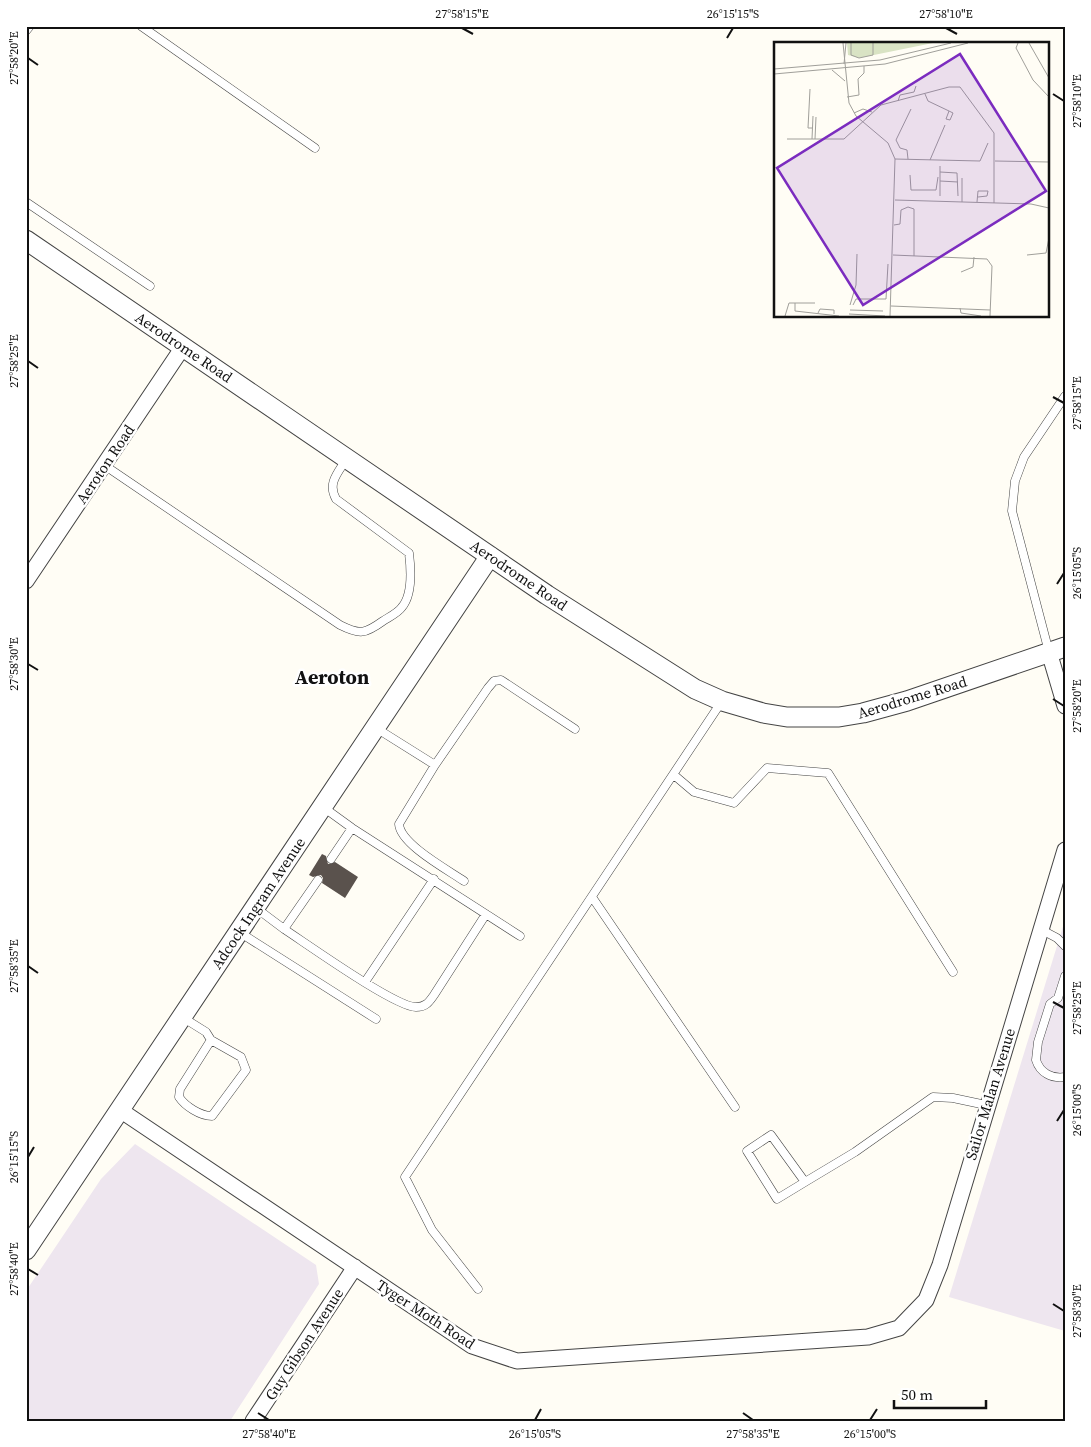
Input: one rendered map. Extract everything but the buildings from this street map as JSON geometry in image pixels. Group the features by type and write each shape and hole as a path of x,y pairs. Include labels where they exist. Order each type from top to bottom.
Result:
{"street":[{"name":"Aerodrome Road","path":"26,240 490,556 695,689 722,701 763,713 787,717 839,717 882,708 1057,650"},
{"name":"Aeroton Road","path":"26,581 183,347"},
{"name":"Adcock Ingram Avenue","path":"26,1250 490,556"},
{"path":"1057,650 1065,706"},
{"name":"Sailor Malan Avenue","path":"899,1328 926,1300 940,1265 986,1105 1065,850"},
{"name":"Tyger Moth Road","path":"120,1110 472,1346 517,1361 868,1337 899,1328"},
{"name":"Guy Gibson Avenue","path":"253,1421 354,1267"}],"lane":[{"path":"26,32 30,26"},
{"path":"141,26 315,148"},
{"path":"26,202 150,286"},
{"path":"1057,650 1012,511 1015,481 1024,457 1065,396"},
{"path":"104,465 340,625 355,633 369,632 402,608 408,596 411,570 409,554 336,500 331,491 331,483 347,458"},
{"path":"464,881 419,850 405,838 399,828 401,820 434,765 488,688 498,679 575,729"},
{"path":"478,1289 432,1230 405,1177 722,701"},
{"path":"374,727 434,765"},
{"path":"674,775 694,792 734,803 767,768 828,774 953,972"},
{"path":"323,807 352,828 520,936"},
{"path":"330,859 352,828"},
{"path":"365,982 434,879"},
{"path":"284,929 318,880"},
{"path":"592,897 735,1107"},
{"path":"256,908 284,929 365,982 410,1006 424,1006 434,995 486,914"},
{"path":"1040,929 1057,938 1065,946"},
{"path":"239,932 376,1019"},
{"path":"1065,976 1058,998 1050,1004 1038,1042 1036,1060 1044,1073 1055,1077 1065,1077"},
{"path":"1058,998 1065,1004"},
{"path":"182,1017 206,1032 211,1040 241,1056 246,1070 218,1110 212,1116 206,1116 183,1103 179,1097 180,1089 211,1040"},
{"path":"804,1182 771,1135 746,1151 777,1199 855,1152 933,1097 953,1098 986,1105"}],"shaded area":[{"path":"1065,920 1065,1331 949,1297"},
{"path":"135,1144 316,1265 319,1284 230,1421 26,1421 26,1291 101,1179"}],"district":[{"name":"Aeroton","path":"332,677"}]}
